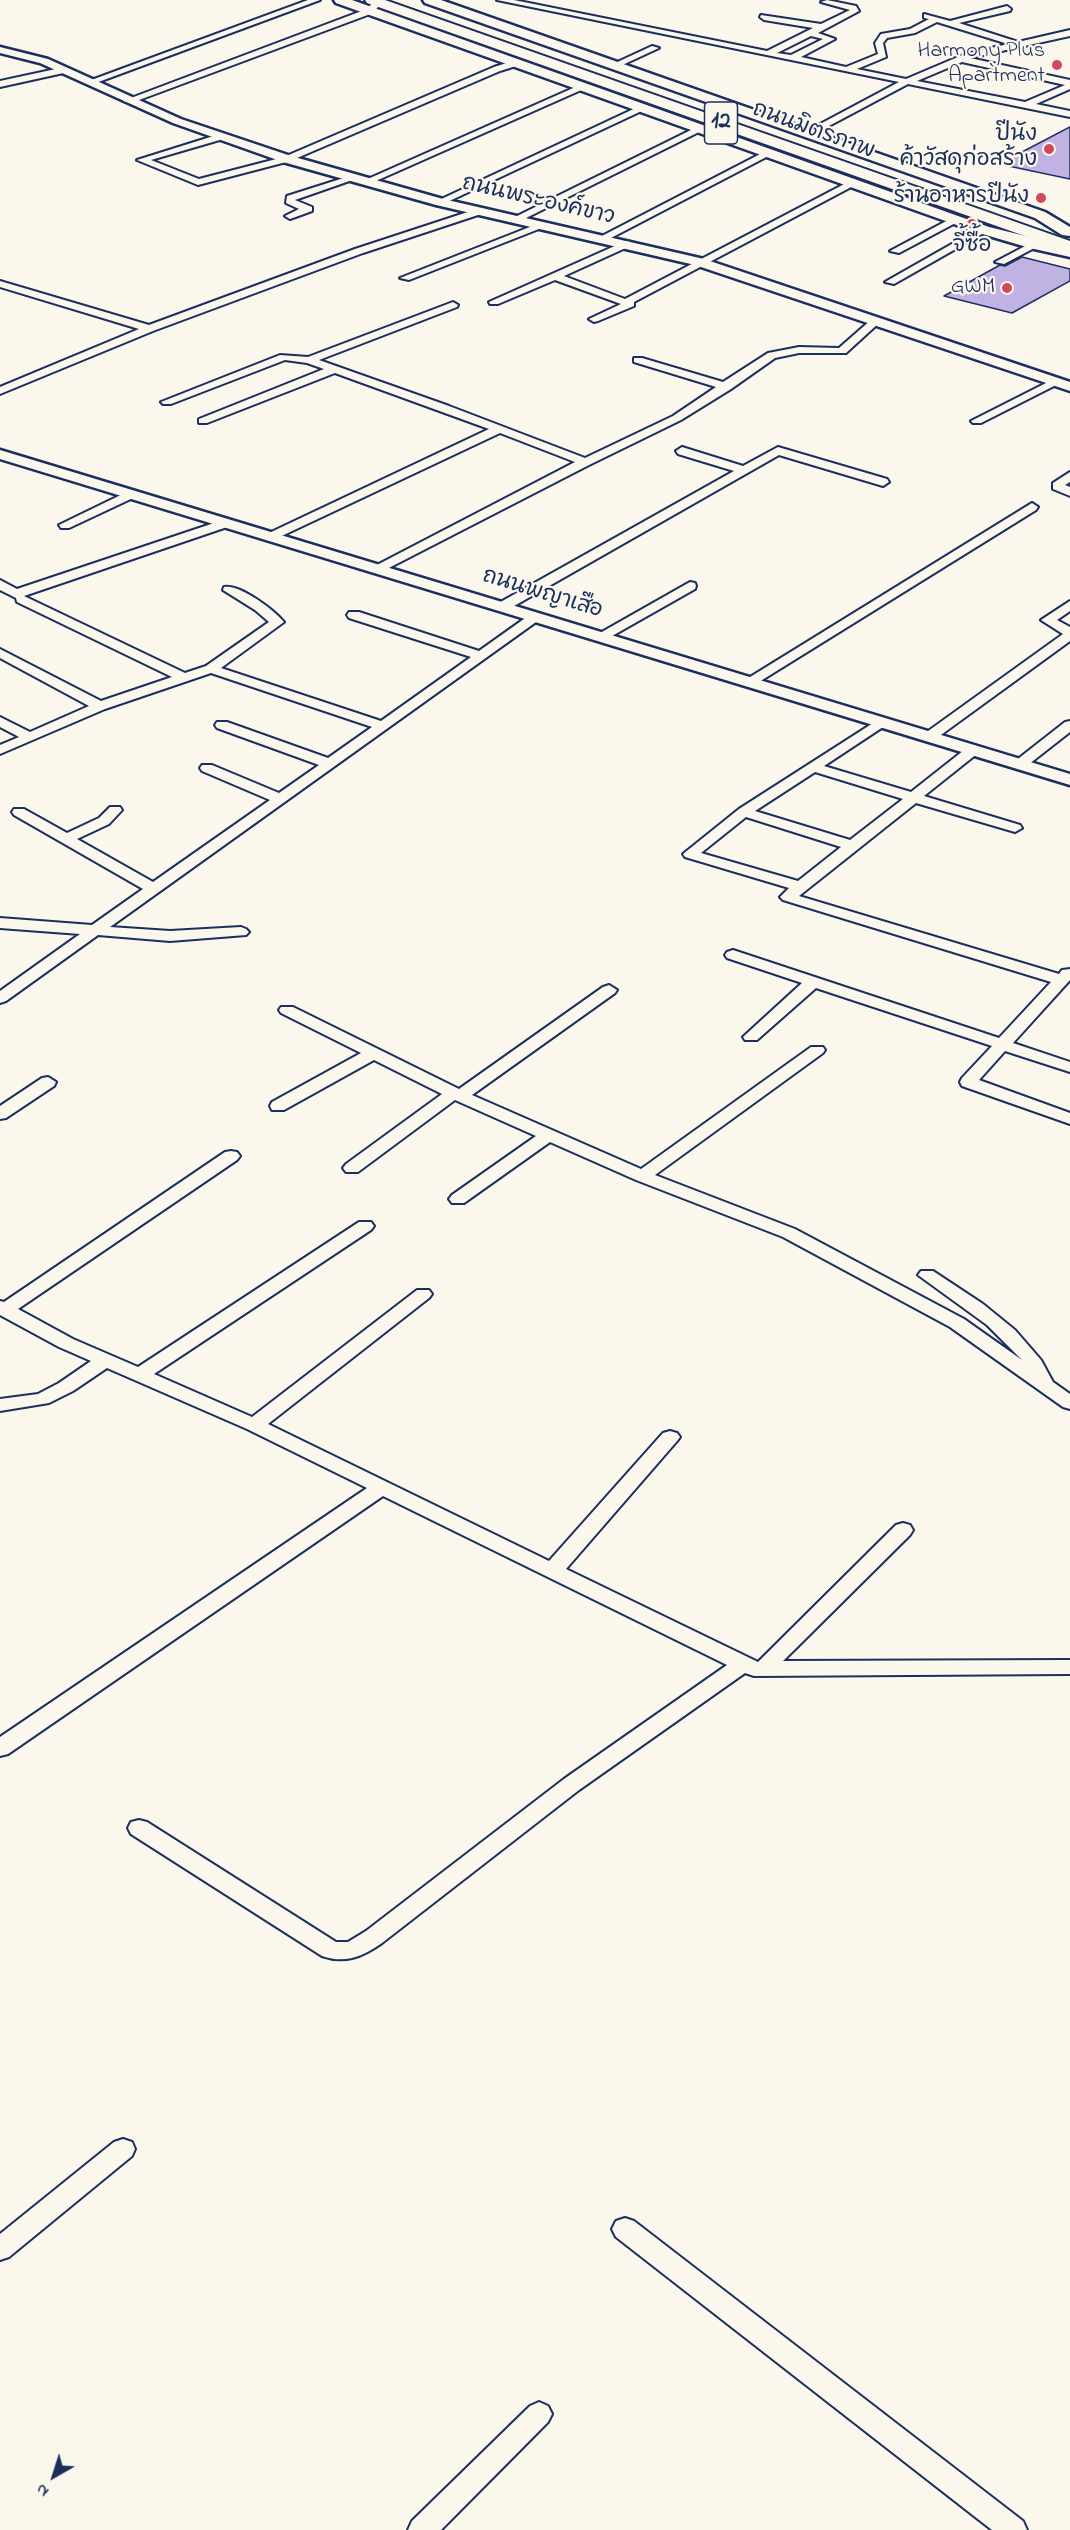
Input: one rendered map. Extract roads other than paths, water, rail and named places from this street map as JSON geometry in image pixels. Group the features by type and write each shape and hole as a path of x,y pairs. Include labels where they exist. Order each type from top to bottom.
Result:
{"main road":[{"path":"340,0 377,3 478,49 516,63 984,230 1035,245 1070,252"},
{"name":"ถนนมิตรภาพ","path":"402,0 658,101 1069,237"},
{"path":"429,0 1040,215 1069,237"},
{"name":"ถนนมิตรภาพ","path":"377,3 676,96 1069,237"},
{"path":"534,37 547,57"},
{"path":"478,49 547,57"},
{"path":"676,96 748,112"},
{"path":"658,101 697,127"}],"street":[{"path":"90,82 316,0"},
{"path":"501,0 1070,114"},
{"path":"769,53 855,11 853,8 825,2"},
{"path":"128,101 377,3"},
{"path":"949,23 1007,9"},
{"path":"926,16 1016,44"},
{"path":"764,17 822,27"},
{"path":"849,69 883,55 879,43 884,36 912,31 937,19"},
{"path":"793,58 831,39 810,33"},
{"path":"810,133 908,81 961,59 1040,38 1070,33"},
{"path":"1040,38 1060,44"},
{"path":"615,65 655,48"},
{"name":"ถนนพระองค์ขาว","path":"0,50 44,61 128,101 220,137 287,159 440,202 699,262 1070,387"},
{"path":"961,59 1070,85"},
{"path":"220,137 142,160 198,182 287,159 497,69 516,63"},
{"path":"0,84 65,70"},
{"path":"1027,105 1070,85"},
{"path":"290,216 308,209 289,201 290,198 359,180 584,87"},
{"path":"440,202 643,108"},
{"path":"516,219 697,127"},
{"path":"603,238 769,153"},
{"path":"555,276 627,302 852,183"},
{"path":"0,391 149,329 359,251 480,211"},
{"path":"895,251 956,220"},
{"path":"405,278 544,225"},
{"path":"890,282 984,230"},
{"path":"494,302 626,244"},
{"path":"1000,262 1035,245"},
{"path":"0,284 149,329"},
{"path":"594,319 630,304 627,302"},
{"path":"309,360 453,305"},
{"path":"379,569 585,462 677,418 772,355 799,350 842,351 875,322"},
{"path":"167,402 284,357 309,360 585,462"},
{"path":"638,360 727,387"},
{"path":"203,421 335,369"},
{"path":"977,421 1053,382"},
{"path":"271,537 499,429"},
{"path":"502,607 778,450 883,482"},
{"path":"682,451 744,470"},
{"name":"ถนนพญาเสือ","path":"0,454 1070,780"},
{"path":"1057,470 1070,462"},
{"path":"1070,476 1057,486 1070,492"},
{"path":"65,525 131,494"},
{"path":"749,682 1032,507"},
{"path":"0,584 16,594 226,523"},
{"path":"600,637 690,586"},
{"path":"0,750 100,706 211,669 277,622 260,607 229,590"},
{"path":"21,599 184,678"},
{"path":"929,737 1070,634 1048,620 1070,605"},
{"path":"354,615 481,656"},
{"path":"0,998 536,617"},
{"path":"0,653 100,706"},
{"path":"211,669 383,726"},
{"path":"0,721 30,737"},
{"path":"801,887 690,854 744,812 881,722"},
{"path":"222,724 330,764"},
{"path":"1019,765 1070,725"},
{"path":"973,750 788,897 1066,976 968,1082 1070,1119"},
{"path":"813,767 1015,828"},
{"path":"207,768 281,798"},
{"path":"68,838 104,821 115,810"},
{"path":"20,812 154,889"},
{"path":"744,812 853,846"},
{"path":"0,924 97,929 170,936 241,932"},
{"path":"733,955 1070,1067"},
{"path":"751,1037 813,982"},
{"path":"352,1168 609,990"},
{"path":"287,1010 457,1095 642,1176 789,1233 957,1323 1070,1403"},
{"path":"642,1176 817,1050"},
{"path":"278,1106 374,1053"},
{"path":"0,1114 48,1082"},
{"path":"458,1199 548,1135"},
{"path":"231,1156 3,1309 66,1343 254,1425 552,1571 753,1666 1070,1666"},
{"path":"140,1374 365,1226"},
{"path":"927,1275 976,1308 1024,1350 1038,1368 1046,1386"},
{"path":"254,1425 423,1294"},
{"path":"0,1405 42,1399 66,1387 104,1361"},
{"path":"552,1571 670,1437"},
{"path":"0,1748 382,1487"},
{"path":"139,1828 330,1950 338,1953 356,1949 596,1766 753,1666 903,1530"},
{"path":"0,2249 123,2149"},
{"path":"625,2229 1012,2530"},
{"path":"422,2530 539,2414"}],"place":[{"name":"Harmony Plus Apartment","path":"1057,65"},
{"name":"ปีนัง ค้าวัสดุก่อสร้าง","path":"1049,149"},
{"name":"ร้านอาหารปีนัง","path":"1041,198"},
{"name":"จี้ซื้อ","path":"972,224"},
{"name":"GWM","path":"1007,288"}]}
